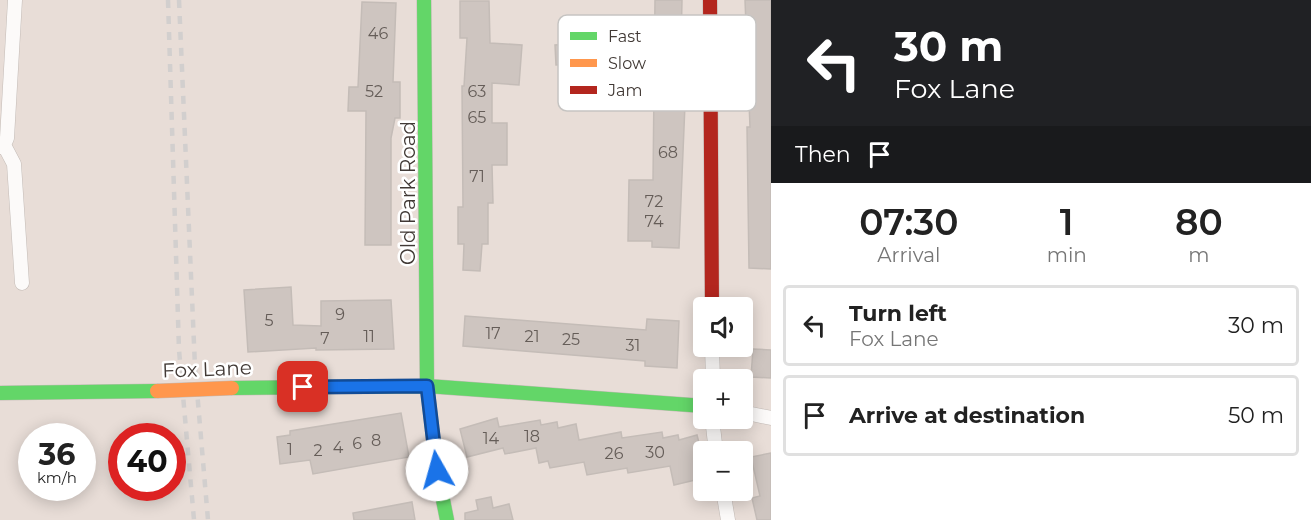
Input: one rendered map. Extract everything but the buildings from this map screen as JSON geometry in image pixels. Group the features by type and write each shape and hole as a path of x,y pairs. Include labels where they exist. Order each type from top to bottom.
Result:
{"street":[{"path":"15,0 2,146 14,164 22,283"},
{"name":"Old Park Road","path":"424,0 427,386 437,470 447,520"},
{"path":"710,0 710,15"},
{"path":"711,111 712,297"},
{"name":"Fox Lane","path":"0,393 427,386 693,405"},
{"path":"753,414 771,418"},
{"path":"725,501 728,520"}],"railway":[{"path":"168,0 179,350 194,520"},
{"path":"179,0 195,367 208,520"}],"traffic: fast":[{"path":"424,0 427,386 437,470 447,520"},
{"path":"232,388 427,386 693,405"},
{"path":"0,393 157,391"}],"traffic: jam":[{"path":"710,0 710,15"},
{"path":"711,111 712,297"}],"traffic: slow":[{"path":"157,391 232,388"}],"route":[{"path":"303,387 427,386 437,470"}]}
